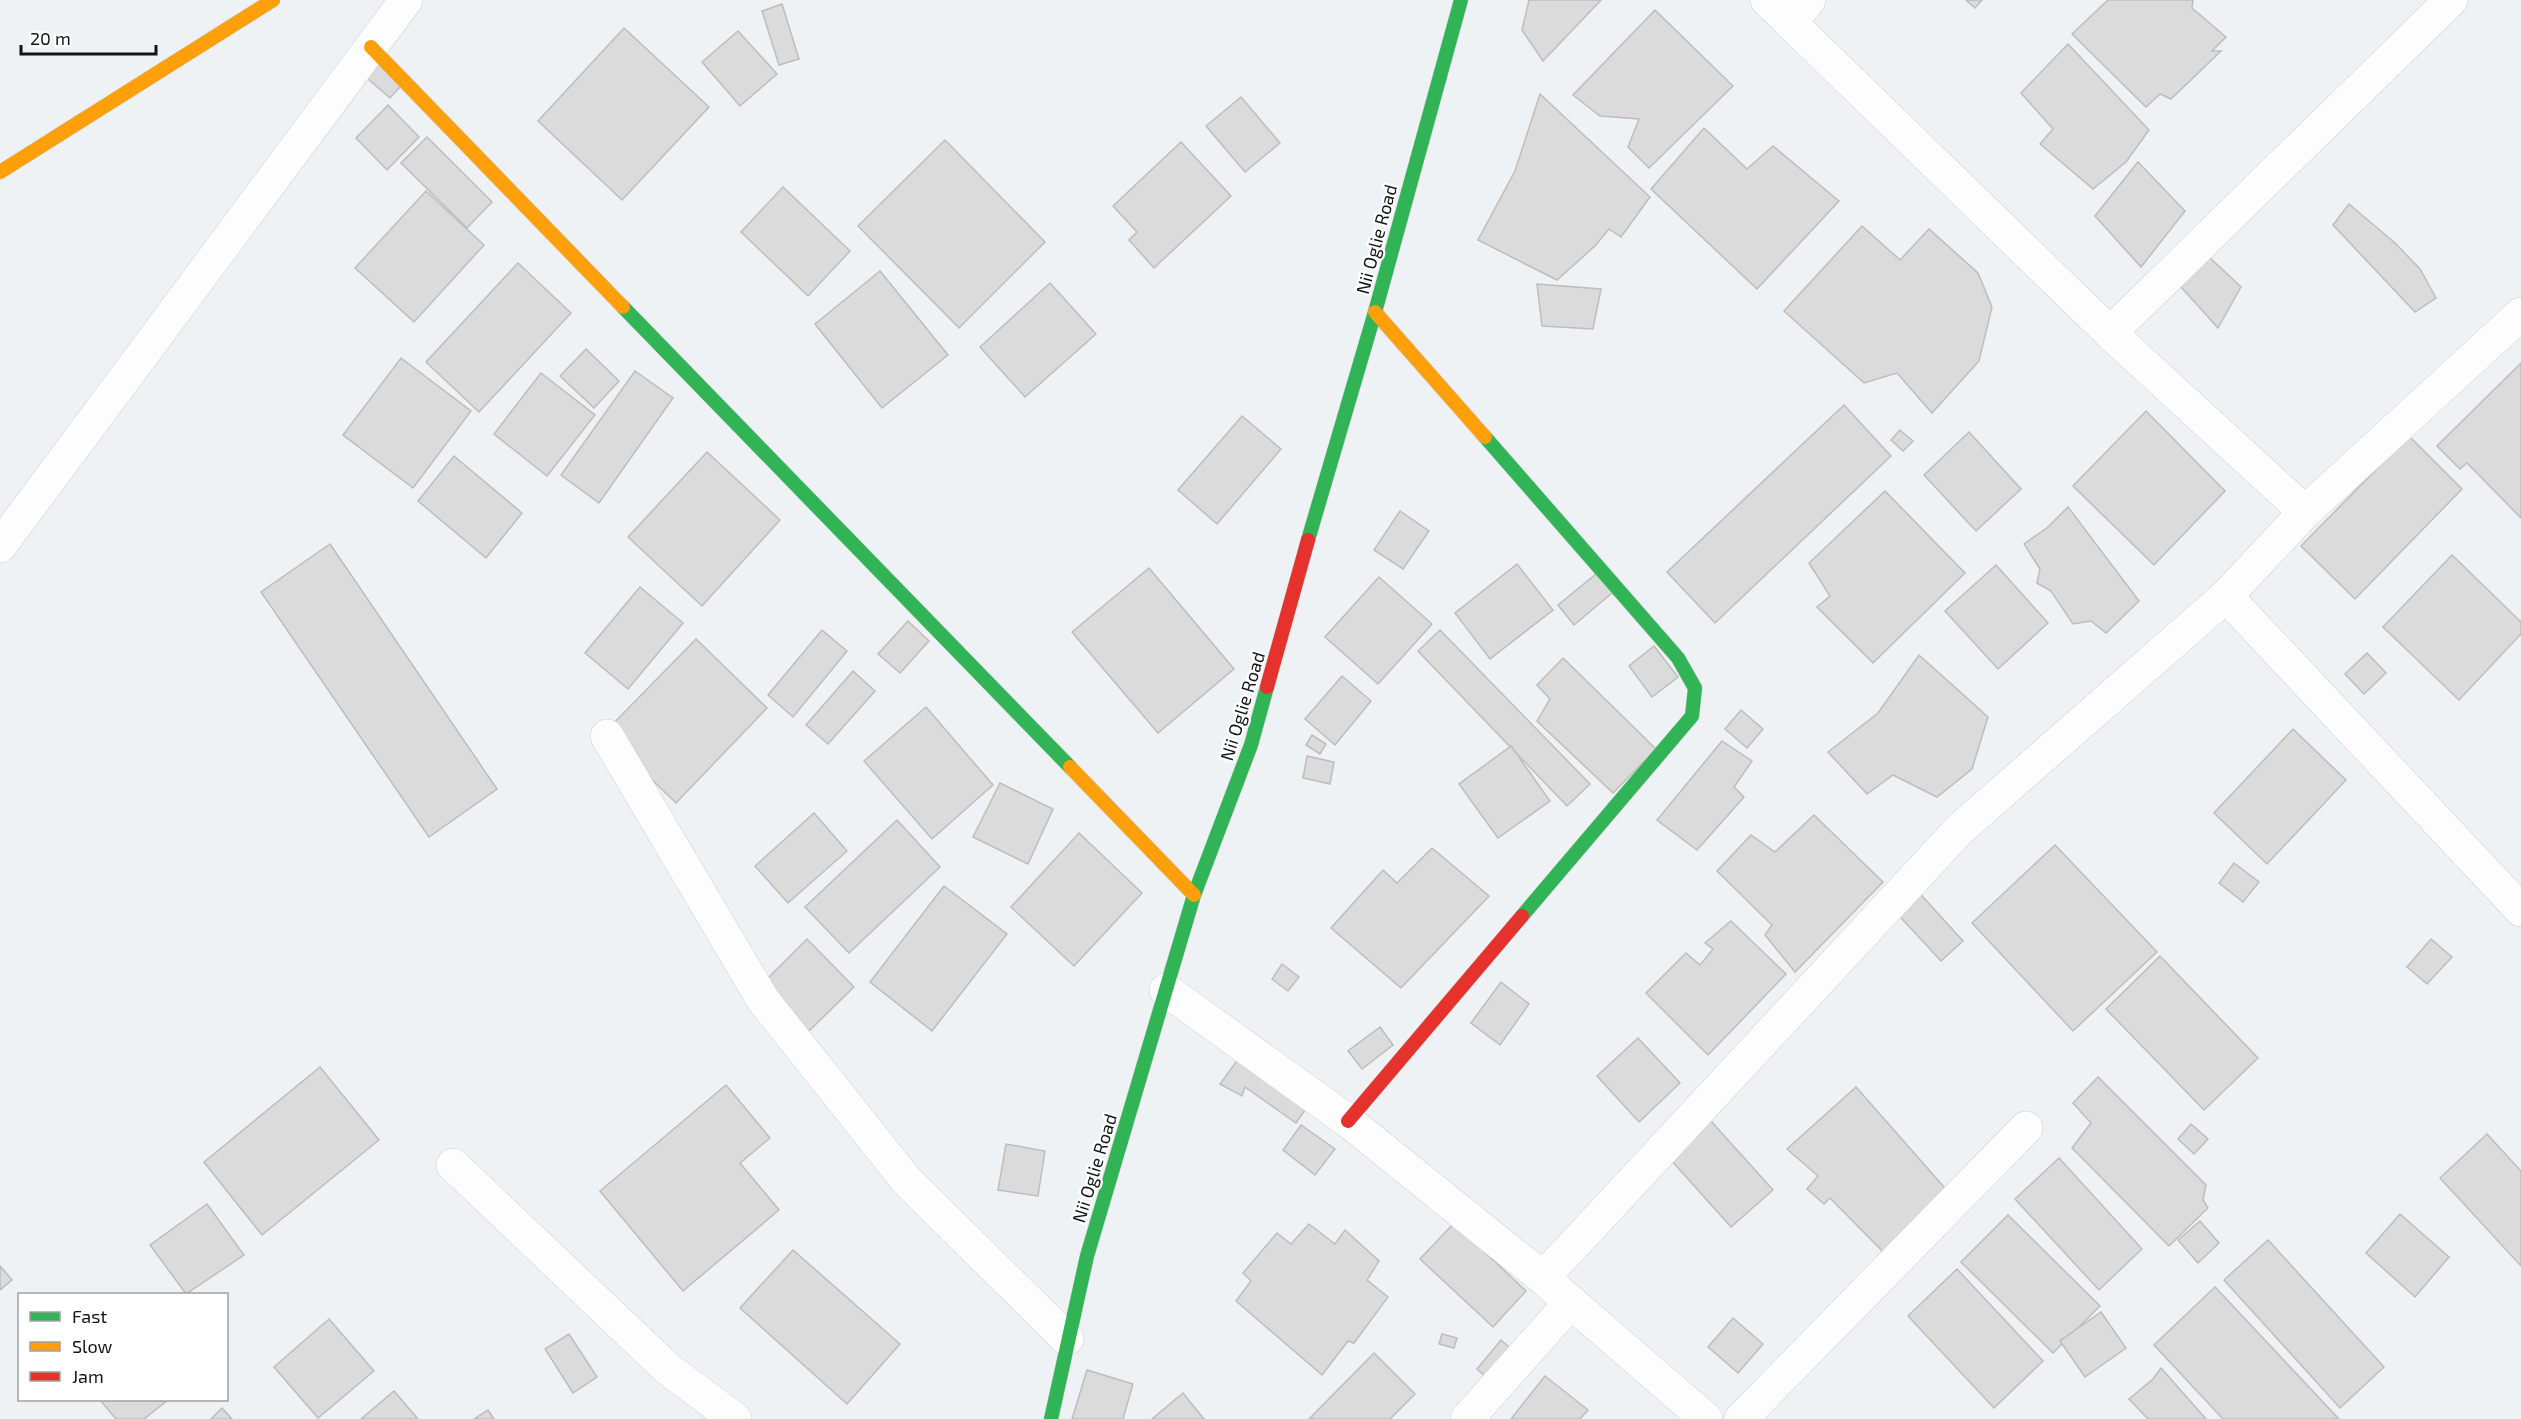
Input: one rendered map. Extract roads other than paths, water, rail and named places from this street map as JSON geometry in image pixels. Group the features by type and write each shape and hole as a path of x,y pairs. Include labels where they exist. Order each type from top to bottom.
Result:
{"street":[{"path":"0,172 273,0"},
{"path":"0,546 406,0"},
{"name":"Nii Oglie Road","path":"1051,1419 1066,1339 1087,1256 1194,895 1251,745 1316,509 1375,312 1461,0"},
{"path":"1767,0 1800,11 2110,333 2305,512"},
{"path":"2110,333 2451,0"},
{"path":"371,47 1194,895"},
{"path":"1348,1121 1692,716 1695,688 1678,658 1375,312"},
{"path":"1543,1278 1959,829 2226,596 2305,512 2521,314"},
{"path":"2226,596 2521,910"},
{"path":"607,736 763,1000 907,1181 1066,1339"},
{"path":"1166,990 1348,1121 1543,1278 1706,1419"},
{"path":"1741,1419 2026,1128"},
{"path":"453,1165 668,1369 735,1419"},
{"path":"1467,1419 1571,1302"}]}
